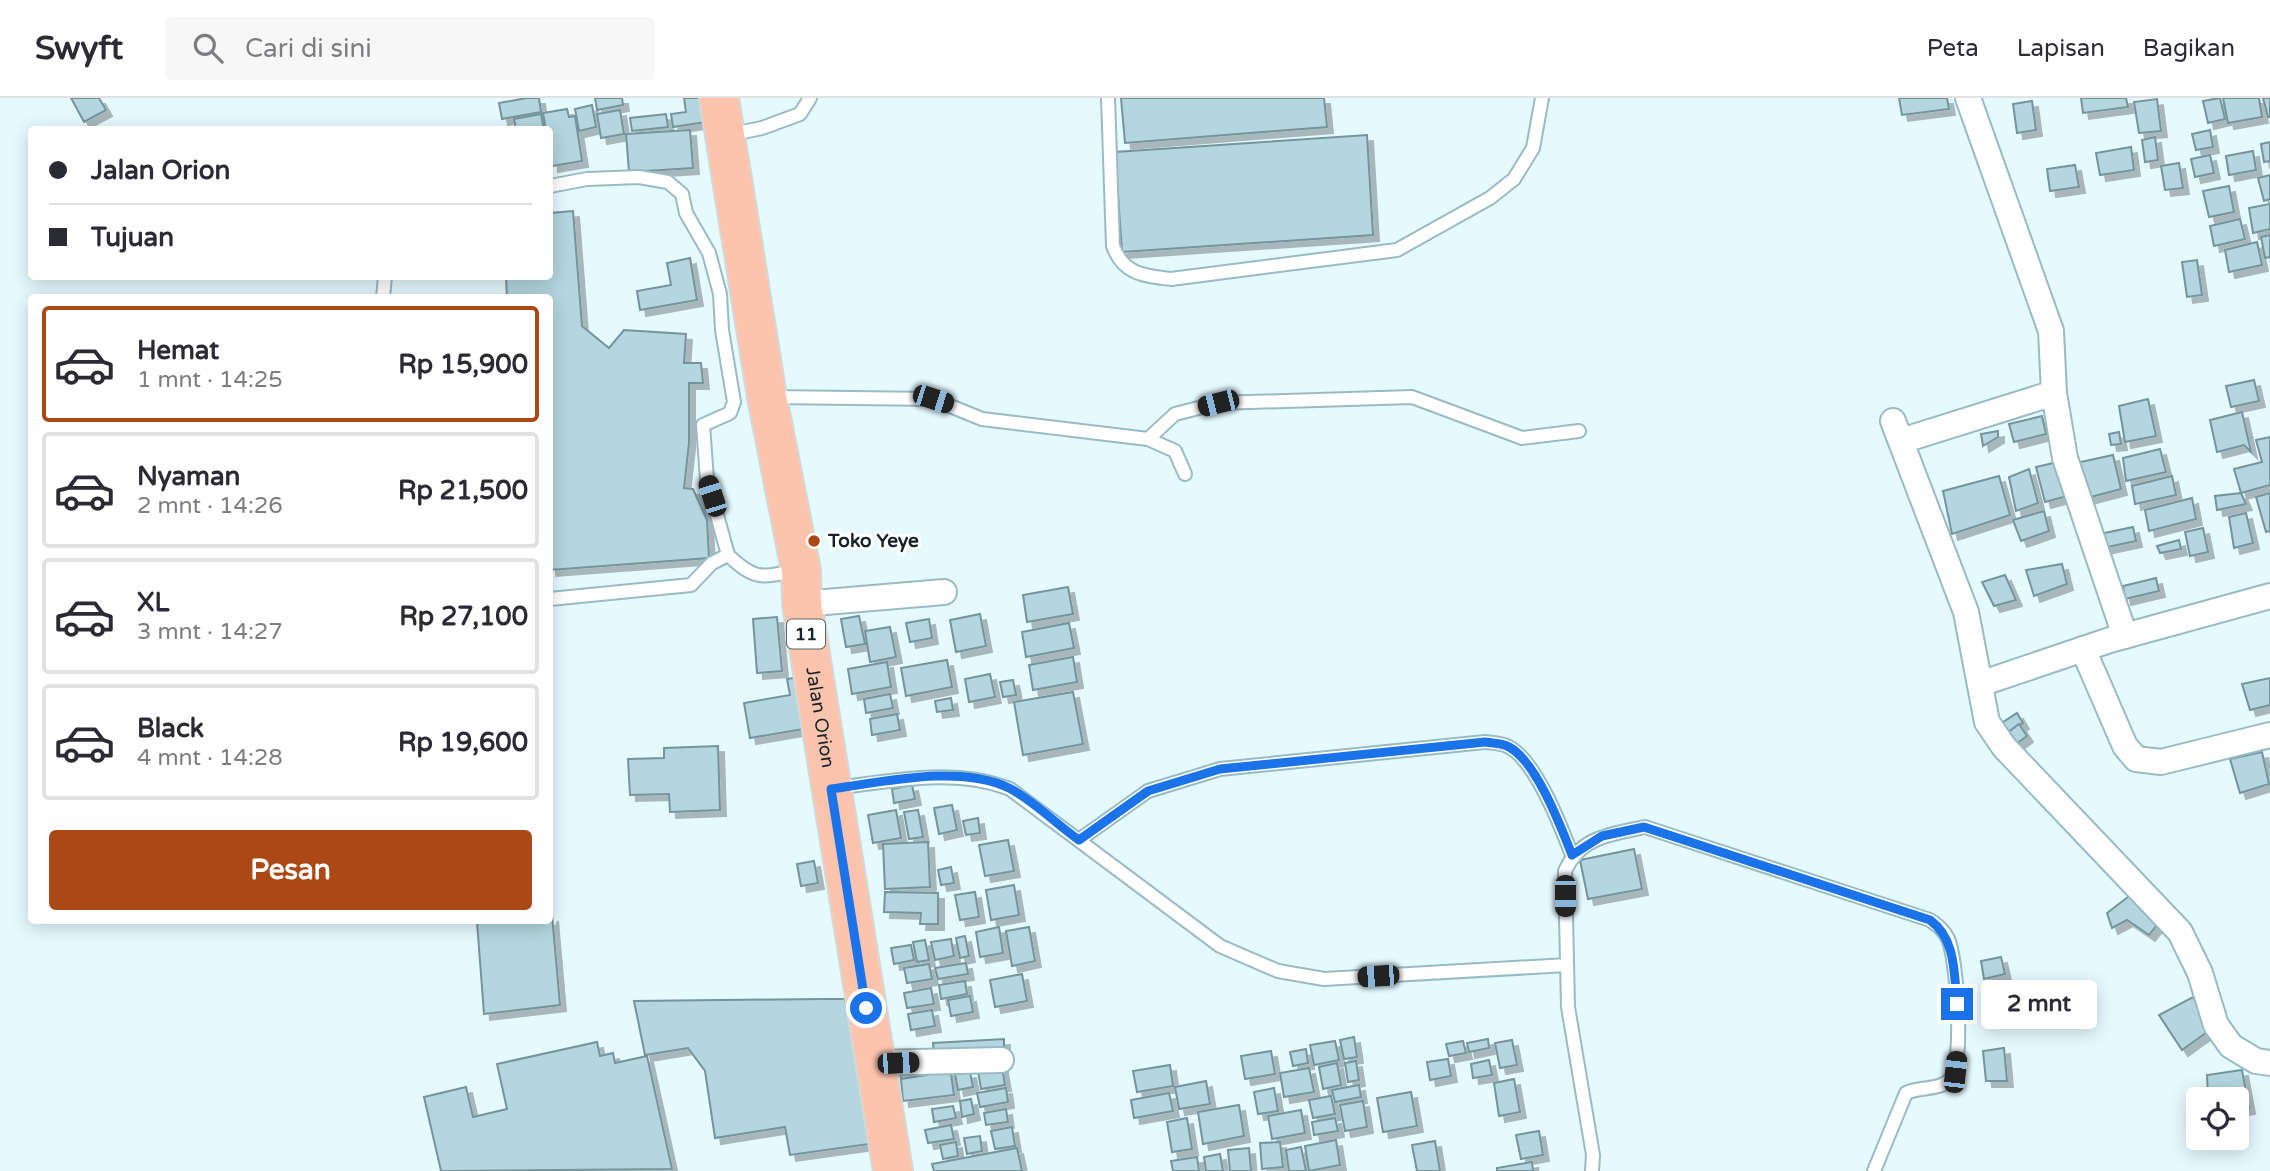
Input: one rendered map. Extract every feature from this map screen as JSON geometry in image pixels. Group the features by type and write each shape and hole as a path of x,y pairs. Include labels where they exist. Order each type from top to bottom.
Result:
{"highway":[{"name":"Jalan Orion","path":"719,98 767,397 802,587 831,789 893,1171"}],"street":[{"path":"1968,98 2051,331 2054,393 2065,458 2098,563 2126,636"},
{"path":"2054,393 1897,431 1966,612 1987,722 1995,735 2180,932 2200,973 2216,1025 2231,1046 2256,1061 2270,1063"},
{"path":"802,587 944,592"},
{"path":"1980,684 2083,649 2270,596"},
{"path":"2083,649 2125,746 2136,759 2161,762 2270,735"},
{"path":"874,1063 1001,1060"}],"lane":[{"path":"726,135 762,128 800,114 810,98"},
{"path":"1108,98 1113,246 1117,258 1126,268 1136,273 1171,279 1397,250 1490,198 1514,179 1533,148 1542,98"},
{"path":"553,185 587,179 639,177 668,182 682,194 686,213 709,253 720,294 722,330 734,402 730,413 703,425 707,479 728,555 746,572 760,578 802,587"},
{"path":"767,397 933,399 982,419 1148,439 1175,451 1185,474"},
{"path":"1148,439 1175,414 1218,403 1412,397 1522,438 1579,431"},
{"path":"553,598 691,585 712,563 728,555"},
{"path":"1079,840 1148,791 1220,769 1485,742 1508,746 1527,764 1558,820 1572,855"},
{"path":"831,789 938,777 982,778 1010,789 1220,946 1278,971 1324,979 1567,965"},
{"path":"1592,1171 1593,1156 1568,1007 1565,872 1572,855 1602,836 1644,827 1930,920 1941,928 1949,941 1960,1025 1955,1072 1950,1080 1941,1086 1919,1088 1906,1093 1874,1171"}],"building":[{"path":"71,98 99,98 106,110 84,122"},
{"path":"539,98 541,112 502,119 499,103"},
{"path":"595,98 622,98 623,105 597,110"},
{"path":"684,98 703,98 706,122 673,127 671,114 686,112"},
{"path":"1121,98 1324,98 1327,127 1125,143"},
{"path":"1899,98 1947,98 1949,109 1902,115"},
{"path":"2081,98 2126,98 2128,107 2083,113"},
{"path":"2220,98 2225,119 2208,123 2203,101"},
{"path":"2223,98 2259,98 2262,117 2228,123"},
{"path":"2263,98 2270,98 2270,117 2268,117"},
{"path":"2157,99 2161,131 2139,133 2134,102"},
{"path":"2032,101 2036,130 2017,133 2013,104"},
{"path":"592,105 596,127 579,131 575,109"},
{"path":"567,109 569,117 575,116 582,161 553,166 553,126 545,126 543,113"},
{"path":"620,110 624,134 601,138 597,114"},
{"path":"541,114 543,126 515,126 514,119"},
{"path":"666,114 668,127 632,131 630,118"},
{"path":"690,130 693,168 629,172 626,134"},
{"path":"2210,130 2213,147 2196,150 2192,134"},
{"path":"1367,135 1373,235 1122,252 1115,152"},
{"path":"2155,137 2158,160 2145,162 2142,140"},
{"path":"2270,142 2270,161 2264,162 2261,144"},
{"path":"2131,147 2134,170 2100,175 2096,153"},
{"path":"2253,151 2256,170 2229,175 2226,156"},
{"path":"2210,155 2214,173 2195,177 2191,159"},
{"path":"2179,163 2183,188 2165,190 2161,166"},
{"path":"2075,165 2079,187 2050,191 2047,169"},
{"path":"2270,175 2270,199 2264,201 2258,178"},
{"path":"2229,186 2234,212 2209,217 2203,191"},
{"path":"2270,204 2270,229 2253,233 2249,208"},
{"path":"573,211 582,326 609,348 624,330 686,334 684,363 701,363 703,383 689,383 689,443 684,488 693,489 707,520 709,558 553,570 553,294 507,294 506,280 553,280 553,213"},
{"path":"2240,219 2245,239 2214,246 2210,226"},
{"path":"2270,235 2270,257 2265,258 2261,237"},
{"path":"2257,242 2262,265 2229,272 2225,250"},
{"path":"690,258 697,300 640,310 637,291 671,285 667,263"},
{"path":"2197,260 2202,295 2187,297 2182,262"},
{"path":"2254,380 2259,401 2231,407 2226,386"},
{"path":"2148,399 2156,436 2125,442 2119,406"},
{"path":"2242,412 2251,452 2244,445 2217,452 2210,420"},
{"path":"2042,416 2046,434 2014,442 2009,424"},
{"path":"1998,431 1998,437 1983,446 1981,434"},
{"path":"2119,432 2121,444 2111,445 2109,434"},
{"path":"2270,437 2270,485 2241,493 2234,469 2262,462 2256,440"},
{"path":"2160,449 2166,472 2126,481 2123,458"},
{"path":"2113,455 2121,489 2083,499 2076,463"},
{"path":"2058,462 2067,496 2045,502 2036,467"},
{"path":"2029,469 2038,503 2016,511 2009,477"},
{"path":"1999,476 2010,515 1952,534 1943,491"},
{"path":"2172,476 2176,495 2135,504 2132,486"},
{"path":"2241,493 2246,504 2217,510 2215,496"},
{"path":"2270,493 2270,531 2266,532 2256,497"},
{"path":"2192,498 2196,519 2149,531 2145,510"},
{"path":"2044,511 2049,531 2021,541 2013,520"},
{"path":"2246,513 2253,543 2234,548 2229,517"},
{"path":"2133,527 2136,541 2098,549 2095,535"},
{"path":"2203,528 2208,552 2190,556 2185,532"},
{"path":"2179,540 2181,549 2160,553 2157,546"},
{"path":"2062,564 2067,584 2034,596 2026,570"},
{"path":"2005,575 2016,600 1994,606 1982,582"},
{"path":"2156,578 2159,591 2125,599 2123,586"},
{"path":"1068,587 1073,614 1027,622 1023,595"},
{"path":"980,614 986,646 956,652 950,620"},
{"path":"859,616 865,644 846,647 841,619"},
{"path":"777,617 782,671 757,673 753,619"},
{"path":"929,619 932,638 910,642 906,623"},
{"path":"1069,623 1074,648 1026,657 1022,632"},
{"path":"890,627 896,657 870,662 865,631"},
{"path":"1073,657 1077,682 1033,690 1029,665"},
{"path":"947,660 952,687 906,696 901,668"},
{"path":"887,662 891,687 852,694 848,669"},
{"path":"990,674 995,697 969,702 965,679"},
{"path":"806,676 815,727 750,738 744,703 790,695 787,679"},
{"path":"2270,678 2270,705 2250,710 2242,684"},
{"path":"1013,680 1016,695 1003,697 1000,682"},
{"path":"1073,692 1083,744 1023,755 1014,702"},
{"path":"890,694 893,708 866,713 864,699"},
{"path":"951,698 953,710 937,712 935,701"},
{"path":"2017,713 2023,723 2003,736 1997,726"},
{"path":"897,714 900,730 872,735 870,719"},
{"path":"2019,724 2027,736 2015,745 2003,736"},
{"path":"718,746 720,810 670,812 669,794 630,795 628,759 664,758 664,748"},
{"path":"2262,752 2269,784 2240,793 2230,759"},
{"path":"912,785 915,799 894,803 892,789"},
{"path":"952,805 957,830 939,834 934,808"},
{"path":"896,810 901,838 873,843 868,815"},
{"path":"918,810 923,837 909,839 904,812"},
{"path":"978,818 980,833 966,835 963,821"},
{"path":"1008,840 1014,871 985,876 979,845"},
{"path":"928,842 930,887 885,889 883,844"},
{"path":"1634,849 1642,889 1588,899 1580,860"},
{"path":"814,861 818,883 801,886 797,864"},
{"path":"951,867 954,883 941,885 938,870"},
{"path":"1014,885 1019,915 991,920 986,890"},
{"path":"885,892 938,893 938,924 920,924 921,913 884,912"},
{"path":"975,892 979,917 960,920 955,895"},
{"path":"2133,893 2160,921 2149,935 2127,920 2112,928 2107,913"},
{"path":"477,924 553,924 560,1005 484,1014"},
{"path":"999,927 1003,953 980,957 976,932"},
{"path":"1029,927 1035,961 1012,966 1006,931"},
{"path":"965,936 969,956 960,958 956,938"},
{"path":"951,939 954,956 935,960 931,942"},
{"path":"925,940 929,960 917,962 913,942"},
{"path":"911,945 914,960 894,964 891,948"},
{"path":"2001,957 2005,974 1984,979 1981,961"},
{"path":"966,963 968,974 938,979 935,968"},
{"path":"929,964 932,979 907,983 904,968"},
{"path":"1022,974 1027,1001 995,1007 990,980"},
{"path":"965,981 967,994 941,999 939,985"},
{"path":"931,988 934,1004 907,1008 904,993"},
{"path":"970,996 973,1012 951,1016 948,1000"},
{"path":"2193,997 2210,1030 2182,1050 2159,1015"},
{"path":"845,999 876,1143 790,1155 785,1127 715,1138 705,1071 688,1048 645,1055 634,1001"},
{"path":"932,1010 935,1026 911,1030 908,1014"},
{"path":"1354,1037 1357,1057 1344,1059 1340,1040"},
{"path":"1004,1039 1004,1054 934,1058 933,1043"},
{"path":"1488,1039 1489,1048 1469,1052 1467,1043"},
{"path":"1512,1040 1517,1065 1500,1068 1495,1043"},
{"path":"1335,1041 1339,1060 1314,1065 1310,1045"},
{"path":"1463,1041 1466,1053 1449,1056 1446,1044"},
{"path":"597,1042 600,1056 613,1053 615,1063 647,1056 672,1169 441,1171 424,1097 466,1087 473,1117 507,1109 497,1064"},
{"path":"2004,1048 2007,1081 1986,1081 1983,1051"},
{"path":"1306,1049 1308,1063 1293,1066 1290,1052"},
{"path":"1271,1051 1275,1074 1245,1079 1241,1056"},
{"path":"1448,1059 1451,1076 1430,1080 1427,1062"},
{"path":"1489,1060 1492,1075 1473,1078 1471,1064"},
{"path":"1356,1061 1359,1080 1348,1082 1345,1063"},
{"path":"1337,1063 1341,1085 1323,1089 1319,1067"},
{"path":"926,1065 927,1075 901,1079 900,1068"},
{"path":"1170,1065 1173,1086 1137,1092 1133,1071"},
{"path":"950,1066 954,1095 903,1101 901,1079 927,1075 926,1068"},
{"path":"1002,1067 1005,1085 981,1089 978,1071"},
{"path":"1309,1068 1314,1092 1284,1097 1280,1073"},
{"path":"2242,1070 2245,1087 2208,1087 2207,1075"},
{"path":"970,1072 973,1087 958,1090 955,1074"},
{"path":"1514,1079 1520,1112 1499,1116 1494,1083"},
{"path":"1206,1081 1210,1104 1179,1109 1175,1087"},
{"path":"1359,1085 1361,1097 1335,1102 1332,1090"},
{"path":"1006,1088 1008,1102 980,1107 977,1093"},
{"path":"1274,1088 1278,1111 1258,1114 1254,1092"},
{"path":"1411,1092 1417,1126 1383,1132 1377,1098"},
{"path":"1169,1093 1173,1111 1134,1118 1131,1100"},
{"path":"1331,1096 1335,1114 1313,1118 1309,1100"},
{"path":"971,1099 974,1114 962,1117 960,1101"},
{"path":"1363,1101 1367,1127 1345,1131 1340,1105"},
{"path":"1239,1105 1244,1136 1203,1144 1198,1112"},
{"path":"953,1106 956,1118 934,1122 932,1109"},
{"path":"1006,1109 1008,1122 986,1125 984,1113"},
{"path":"1301,1110 1305,1133 1272,1139 1268,1116"},
{"path":"1187,1118 1192,1149 1172,1152 1167,1122"},
{"path":"1335,1118 1338,1131 1314,1135 1312,1122"},
{"path":"951,1125 954,1139 928,1143 925,1130"},
{"path":"1012,1127 1015,1146 995,1149 991,1131"},
{"path":"1539,1131 1543,1155 1521,1159 1516,1135"},
{"path":"980,1136 982,1151 967,1154 964,1138"},
{"path":"1336,1140 1340,1165 1309,1171 1305,1146"},
{"path":"1435,1141 1440,1171 1417,1171 1412,1145"},
{"path":"956,1142 958,1156 943,1159 940,1145"},
{"path":"1280,1142 1283,1167 1262,1169 1260,1143"},
{"path":"1301,1147 1306,1171 1289,1171 1286,1150"},
{"path":"1017,1148 1022,1171 934,1171 932,1164"},
{"path":"1249,1148 1251,1171 1230,1171 1228,1150"},
{"path":"1220,1154 1223,1171 1206,1171 1204,1157"},
{"path":"1197,1157 1199,1171 1173,1171 1171,1161"},
{"path":"1532,1162 1533,1171 1497,1171 1497,1168"}],"place":[{"name":"Toko Yeye","path":"814,541"}],"route":[{"path":"866,1008 831,789 938,777 982,778 1010,789 1079,840 1148,791 1220,769 1485,742 1508,746 1527,764 1558,820 1572,855 1602,836 1644,827 1930,920 1941,928 1949,941 1957,1004"}]}
